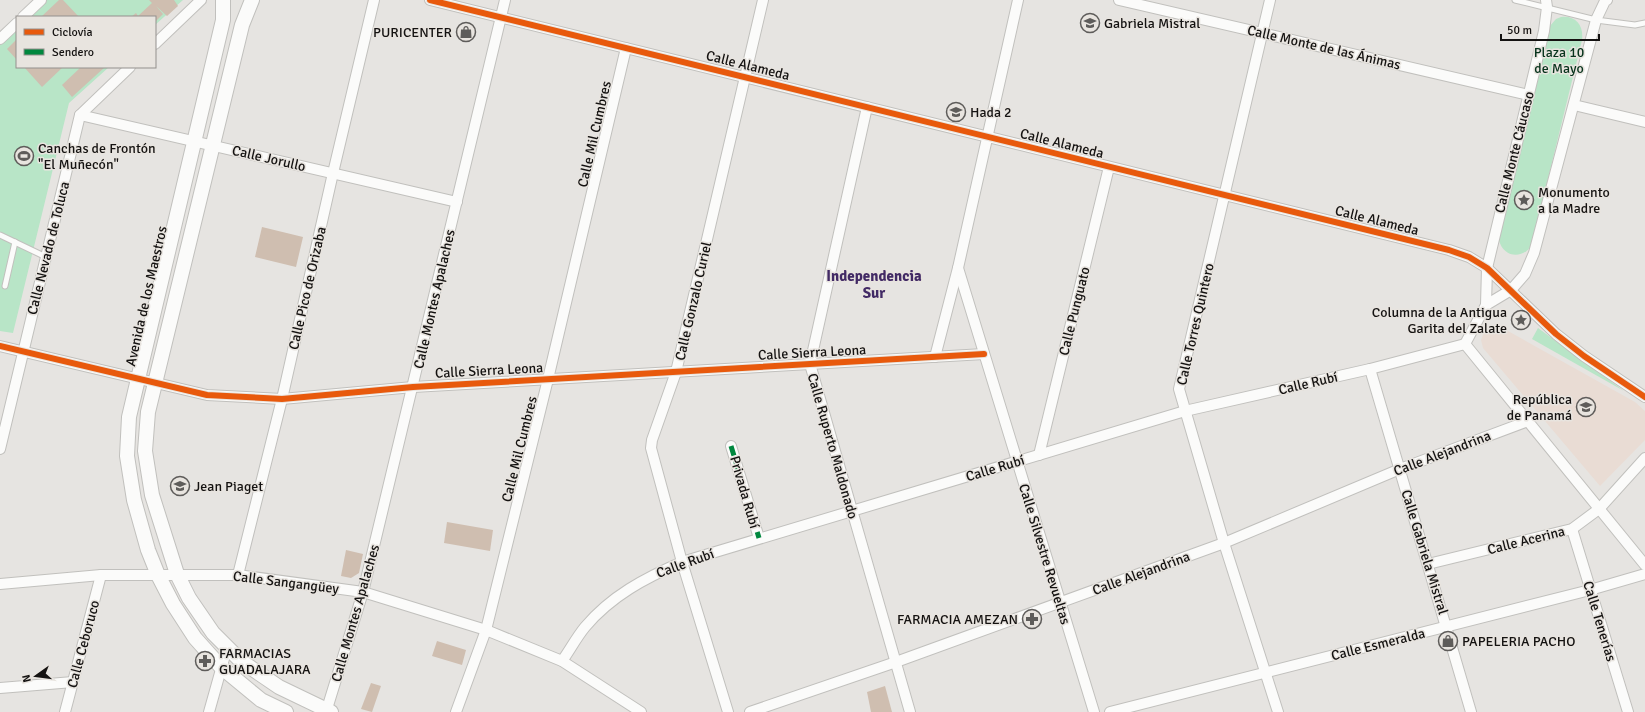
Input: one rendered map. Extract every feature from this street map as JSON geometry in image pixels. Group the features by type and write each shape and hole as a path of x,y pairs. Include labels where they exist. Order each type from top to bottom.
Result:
{"street":[{"path":"24,16 40,0"},
{"path":"156,43 201,0"},
{"name":"Avenida de los Maestros","path":"223,0 223,20 129,417 127,456 134,500 148,550 158,575 173,604 195,638 221,667 261,700 286,712"},
{"name":"Avenida de los Maestros","path":"252,0 242,25 155,382 148,412 145,451 152,495 177,574 189,598 227,648 241,660 279,687 328,711"},
{"name":"Calle Pico de Orizaba","path":"238,575 282,399 374,0"},
{"name":"Calle Alameda","path":"430,0 1449,250 1469,257 1487,268 1556,334 1584,356 1645,397"},
{"name":"Calle Montes Apalaches","path":"328,711 363,592 505,0"},
{"name":"Calle Gonzalo Curiel","path":"728,712 682,562 651,448 652,440 676,372 763,0"},
{"name":"Calle Silvestre Revueltas","path":"1018,0 958,268 1094,712"},
{"name":"Calle Monte de las Ánimas","path":"1119,0 1529,95"},
{"name":"Calle Torres Quintero","path":"1270,0 1179,389 1224,543 1278,712"},
{"path":"1486,305 1511,290 1525,274 1534,253 1596,20 1605,1 1607,0"},
{"name":"Calle Monte Cáucaso","path":"1465,344 1486,305 1487,268 1544,31 1547,4"},
{"path":"0,39 16,23"},
{"name":"Calle Mil Cumbres","path":"456,712 486,630 548,379 626,48"},
{"path":"80,115 129,68"},
{"path":"1574,105 1645,122"},
{"name":"Calle Ruperto Maldonado","path":"867,107 810,364 910,712"},
{"name":"Calle Jorullo","path":"80,115 457,202"},
{"name":"Calle Nevado de Toluca","path":"0,449 80,115"},
{"name":"Calle Punguato","path":"1039,455 1109,167"},
{"path":"935,357 958,268"},
{"path":"1465,344 1645,565"},
{"name":"Calle Rubí","path":"562,661 585,627 614,598 646,578 682,562 1185,411 1370,369 1465,344"},
{"name":"Calle Sierra Leona","path":"0,346 208,395 282,399 413,387 984,354"},
{"name":"Calle Gabriela Mistral","path":"1370,369 1472,712"},
{"name":"Calle Alejandrina","path":"750,712 896,662 1224,543 1400,469 1528,421"},
{"name":"Privada Rubí","path":"732,446 759,538"},
{"name":"Calle Acerina","path":"1428,564 1572,529 1599,509 1645,458"},
{"name":"Calle Tenerías","path":"1572,529 1628,712"},
{"name":"Calle Esmeralda","path":"1110,712 1590,590 1645,574"},
{"name":"Calle Sangangüey","path":"0,584 101,575 238,575 363,592 486,630 562,661 641,712"},
{"name":"Calle Ceboruco","path":"66,712 101,575"},
{"path":"208,712 227,648"},
{"path":"0,688 73,682"}],"lane":[{"path":"1515,0 1547,4 1596,20 1635,25 1645,23"},
{"path":"0,235 46,256"},
{"path":"5,286 15,242"}],"shaded area":[{"name":"República de Panamá","path":"1499,326 1635,402 1645,411 1645,440 1600,486 1483,348 1481,340 1484,332 1491,327"}],"green space":[{"path":"46,0 183,0 156,24 156,16 30,16"},
{"name":"Plaza 10 de Mayo","path":"1561,17 1574,19 1578,22 1582,30 1582,40 1532,244 1524,253 1514,255 1509,253 1501,246 1499,240 1549,27 1556,19"},
{"path":"16,30 16,68 108,68 69,103 13,333 0,331 0,45"},
{"path":"1538,328 1624,391 1532,339"}],"building":[{"path":"59,0 63,0 78,16 42,16"},
{"path":"149,0 174,0 178,6 167,16 156,6 163,14 156,21 156,16 138,16 152,3"},
{"path":"16,40 16,59 7,49"},
{"path":"25,68 62,68 42,87"},
{"path":"80,68 104,68 72,97 62,85"},
{"path":"262,227 303,237 296,267 255,257"},
{"path":"447,522 493,530 490,551 444,543"},
{"path":"346,550 363,554 359,573 351,578 341,576"},
{"path":"437,641 466,650 462,665 432,656"},
{"path":"371,683 381,686 372,712 361,709"},
{"path":"885,686 892,712 871,712 867,692"}],"marked path":[{"path":"731,446 759,538"}],"cycle path":[{"path":"430,0 1449,250 1469,257 1487,268 1556,334 1584,356 1645,397"},
{"path":"0,346 207,395 282,399 413,387 984,354"}],"place":[{"name":"Gabriela Mistral","path":"1090,23"},
{"name":"PURICENTER","path":"466,32"},
{"name":"Hada 2","path":"956,112"},
{"name":"Canchas de Frontón \"El Muñecón\"","path":"24,156"},
{"name":"Monumento a la Madre","path":"1524,200"},
{"name":"Columna de la Antigua Garita del Zalate","path":"1521,320"},
{"name":"República de Panamá","path":"1586,407"},
{"name":"Jean Piaget","path":"180,486"},
{"name":"FARMACIA AMEZAN","path":"1032,619"},
{"name":"PAPELERIA PACHO","path":"1448,641"},
{"name":"FARMACIAS GUADALAJARA","path":"205,661"}],"district":[{"name":"Independencia Sur","path":"874,284"}]}
